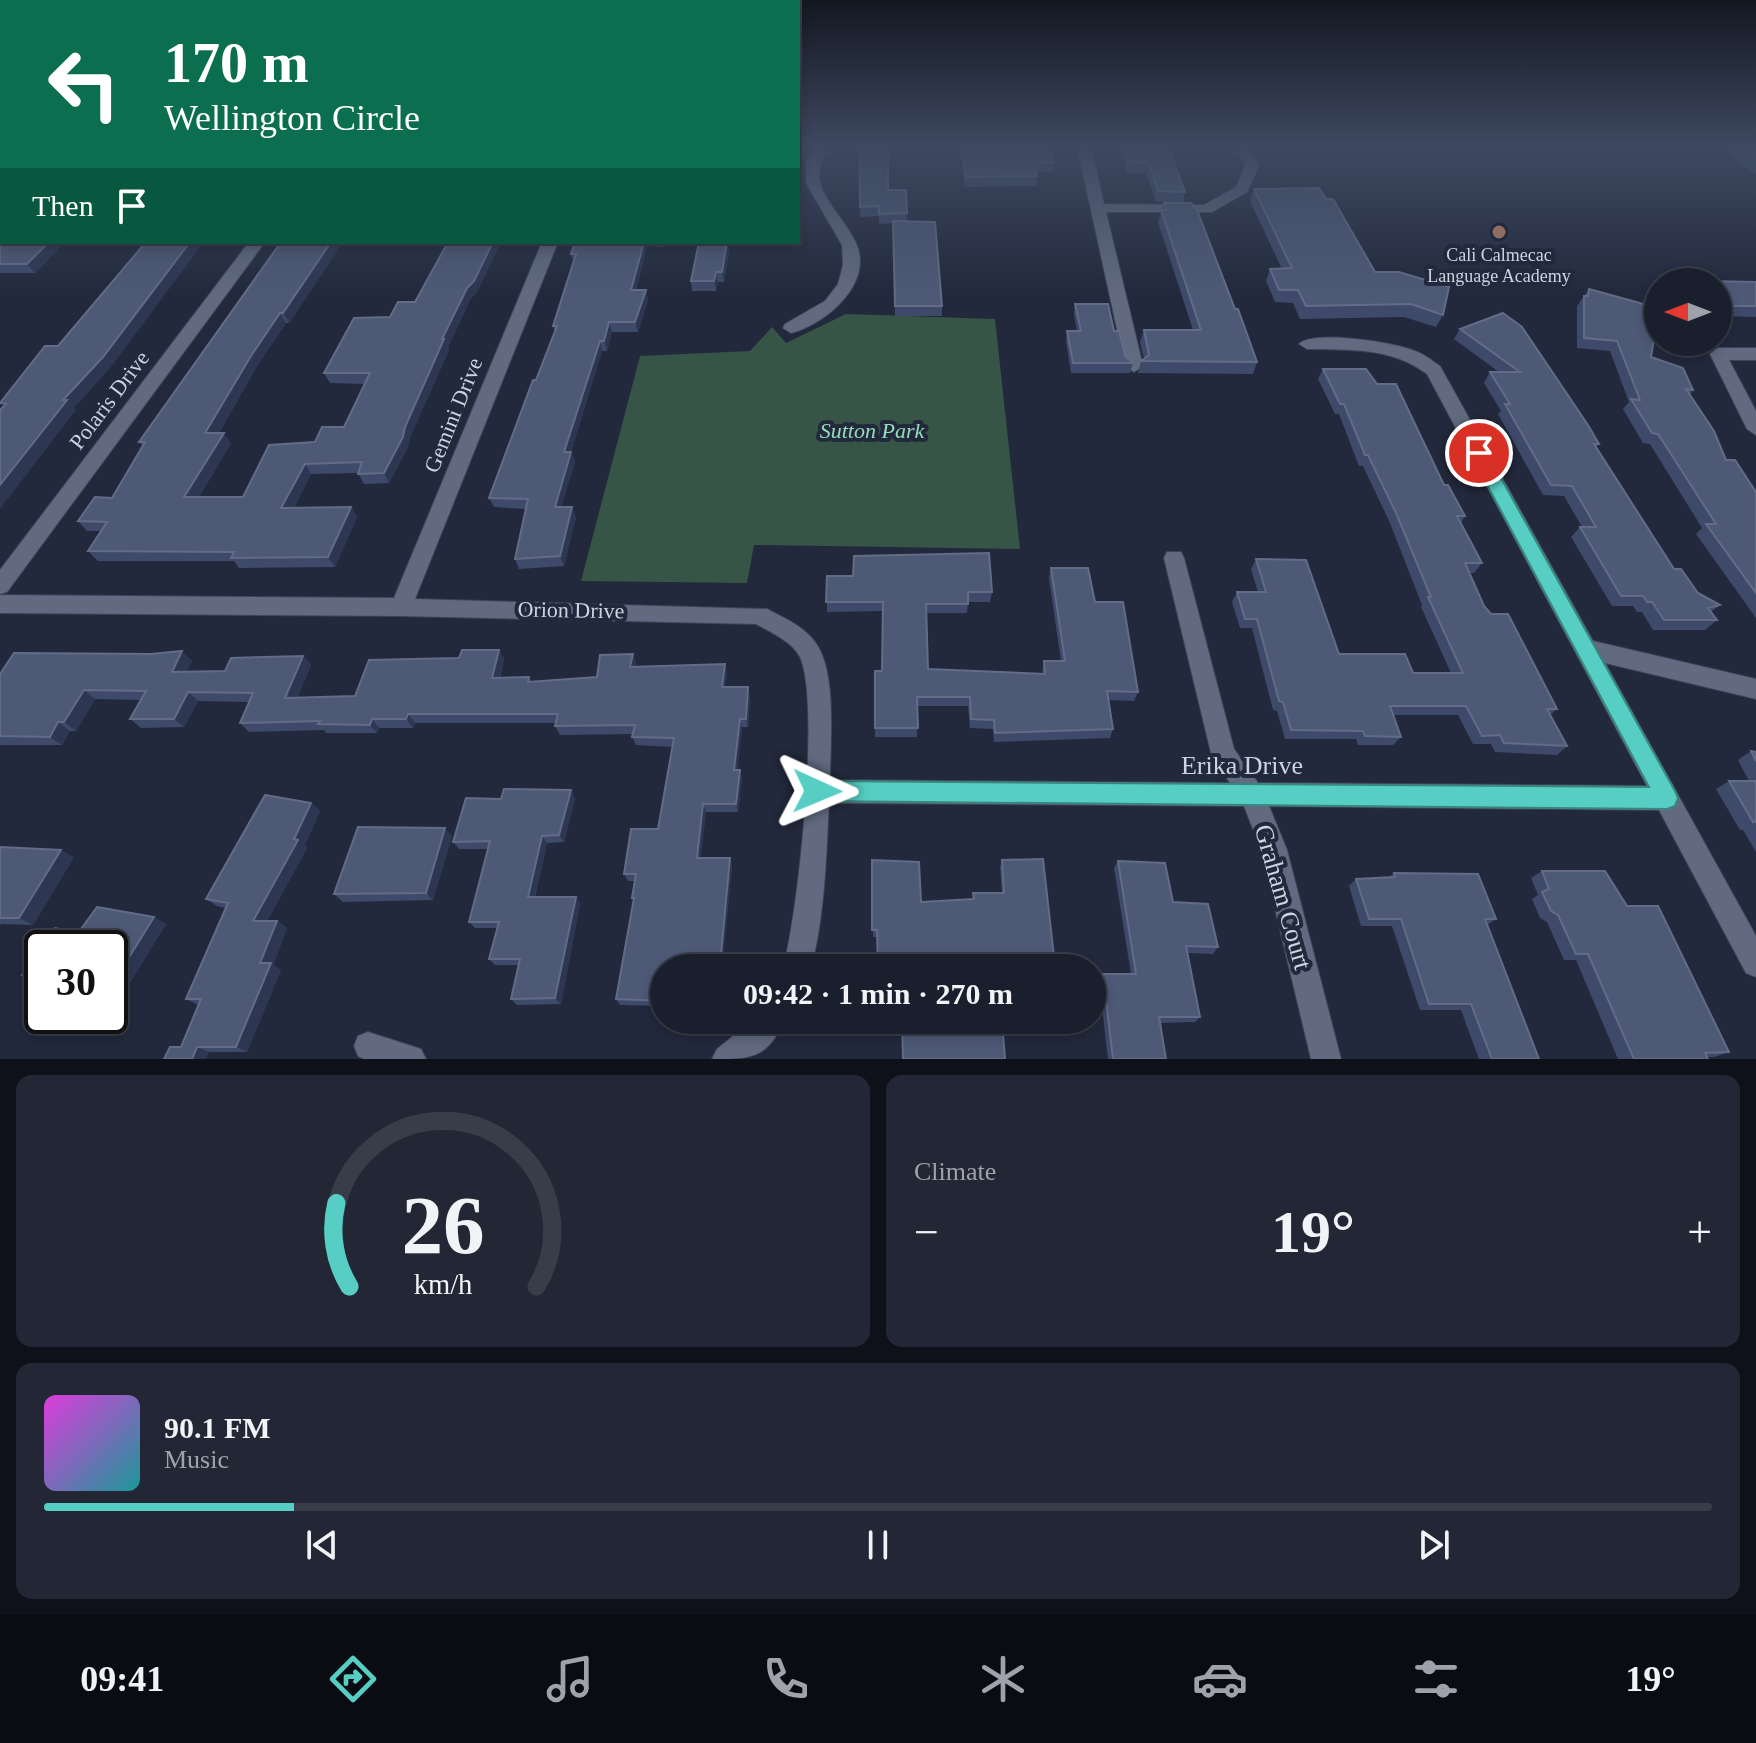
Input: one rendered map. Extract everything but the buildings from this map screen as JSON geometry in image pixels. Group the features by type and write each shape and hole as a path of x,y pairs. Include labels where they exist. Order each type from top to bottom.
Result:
{"street":[{"path":"791,328 831,305 846,285 851,265 850,245 820,195"},
{"path":"1096,195 1134,366"},
{"path":"1097,201 1207,209 1231,195"},
{"name":"Polaris Drive","path":"0,586 256,244"},
{"name":"Gemini Drive","path":"401,607 549,244"},
{"path":"1307,344 1396,348 1418,356 1434,370 1756,963"},
{"path":"1756,354 1718,354 1756,429"},
{"name":"Graham Court","path":"1174,558 1223,753 1252,795 1274,850 1326,1059"},
{"name":"Orion Drive","path":"0,604 401,607 759,615 787,631 809,651 818,683 817,791 806,935 801,954"},
{"path":"1583,648 1756,689"},
{"name":"Erika Drive","path":"817,791 1667,798"},
{"path":"727,1059 759,1034"},
{"path":"368,1046 411,1059"}],"green space":[{"name":"Sutton Park","path":"846,314 995,319 1020,549 754,545 747,583 581,581 640,356 750,351 772,327 786,343"}],"place":[{"name":"Cali Calmecac Language Academy","path":"1499,232"}],"route":[{"path":"817,791 1667,798 1479,453"}]}
